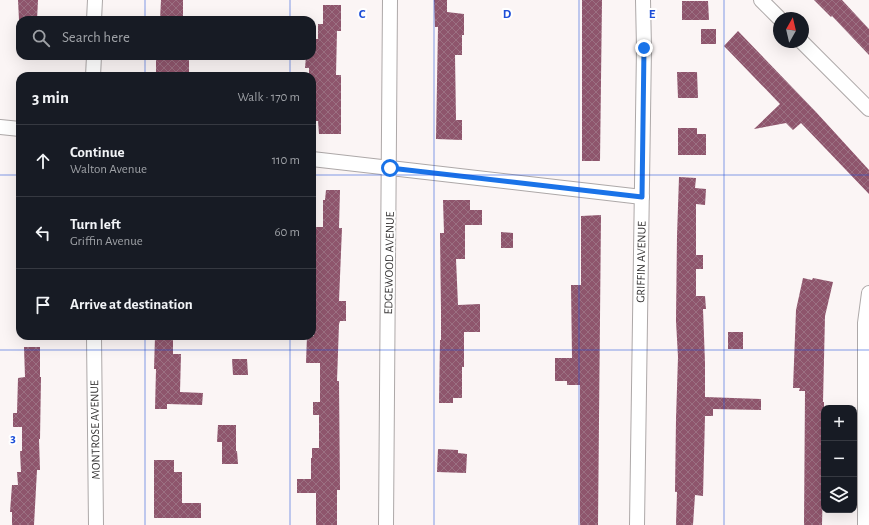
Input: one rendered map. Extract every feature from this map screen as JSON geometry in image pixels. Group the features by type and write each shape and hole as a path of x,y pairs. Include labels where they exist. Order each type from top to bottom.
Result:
{"street":[{"path":"94,16 95,0"},
{"name":"EDGEWOOD AVENUE","path":"386,525 390,168 390,0"},
{"name":"GRIFFIN AVENUE","path":"637,525 644,48 643,0"},
{"path":"761,0 773,12"},
{"path":"808,48 869,109"},
{"path":"93,72 94,60"},
{"path":"0,127 16,129"},
{"path":"316,159 642,197"},
{"path":"865,525 865,323 869,293"},
{"name":"MONTROSE AVENUE","path":"94,340 96,525"}],"building":[{"path":"18,0 38,0 37,16 19,16"},
{"path":"161,0 183,0 183,16 160,16"},
{"path":"434,0 447,0 447,12 464,14 462,55 455,55 456,120 462,120 462,140 436,139 438,27 435,27"},
{"path":"582,0 602,0 600,161 582,161"},
{"path":"814,0 842,0 869,29 869,55 832,16 831,17"},
{"path":"682,1 708,1 709,20 682,20"},
{"path":"323,5 341,5 341,31 337,31 336,75 341,75 341,134 319,134 318,121 316,121 316,72 309,72 309,68 305,68 306,60 316,60 318,24 323,24"},
{"path":"701,29 716,29 716,44 701,44"},
{"path":"738,31 816,112 869,170 869,194 801,123 793,130 786,123 754,129 780,104 724,46"},
{"path":"156,60 189,60 189,72 156,72"},
{"path":"677,72 697,72 698,98 678,98"},
{"path":"678,128 697,128 697,134 706,134 706,155 678,155"},
{"path":"679,177 696,178 695,188 706,189 705,205 696,204 696,255 703,255 703,269 696,269 696,296 705,296 706,309 703,309 705,397 761,399 761,410 713,409 713,416 705,416 703,496 695,495 693,525 676,525 677,492 675,492 678,357 676,321"},
{"path":"326,190 340,190 339,228 342,228 339,301 346,301 346,321 340,321 339,324 337,381 339,381 340,490 337,490 337,525 316,525 316,493 297,493 297,479 311,479 312,448 319,448 319,415 313,415 313,402 320,402 320,363 306,363 307,340 316,340 316,227 323,227 323,200 325,200"},
{"path":"443,200 470,200 470,210 482,210 482,225 465,225 465,259 456,259 458,305 480,304 480,332 464,332 462,398 453,398 453,403 439,403 441,340 440,233 444,233"},
{"path":"601,215 598,525 580,525 580,385 567,385 567,381 555,381 555,358 572,358 571,285 581,285 581,216"},
{"path":"501,232 513,233 513,248 501,248"},
{"path":"803,278 812,280 813,278 833,282 825,316 824,405 821,405 822,525 804,525 805,391 799,391 800,388 793,388 796,310"},
{"path":"728,332 743,332 743,349 728,349"},
{"path":"155,340 173,340 173,354 181,354 180,392 203,393 202,405 167,404 167,409 155,409 156,369 154,369"},
{"path":"24,347 40,347 40,470 37,470 34,525 12,525 12,512 10,512 12,485 18,485 17,472 21,472 20,451 22,451 22,427 13,427 13,413 17,413 18,378 25,377"},
{"path":"232,359 247,359 248,375 233,375"},
{"path":"218,425 236,425 236,451 238,464 222,464 222,442 217,442"},
{"path":"438,449 458,450 458,453 467,454 466,473 437,472"},
{"path":"154,460 174,460 174,472 182,472 182,503 201,503 201,518 154,518"}],"route":[{"path":"390,168 642,197 644,48"}]}
